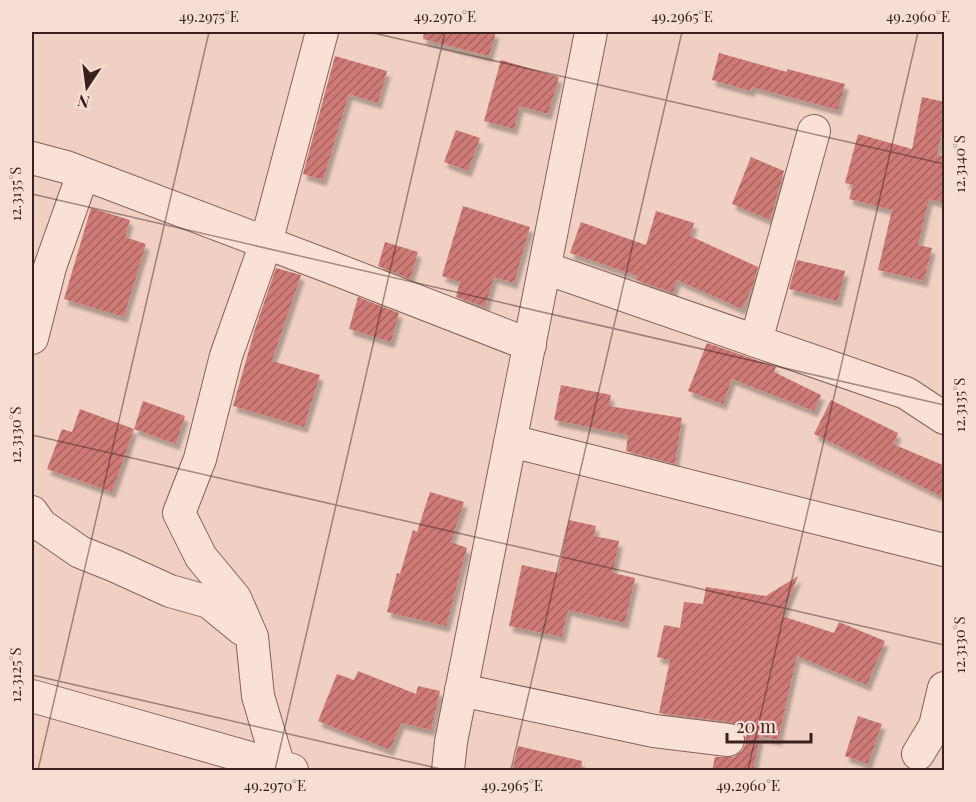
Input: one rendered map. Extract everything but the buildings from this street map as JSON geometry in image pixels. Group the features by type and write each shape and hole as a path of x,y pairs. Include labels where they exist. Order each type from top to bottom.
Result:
{"street":[{"path":"285,769 258,696 252,637 235,598 201,556 179,513 200,459 226,356 266,243 322,32"},
{"path":"448,771 461,690 591,32"},
{"path":"756,341 814,130"},
{"path":"32,158 83,174 530,345"},
{"path":"32,338 50,267 83,174"},
{"path":"545,267 906,393 945,418"},
{"path":"511,441 945,550"},
{"path":"32,512 41,525 80,552 170,591 209,602 252,637"},
{"path":"918,754 935,726 945,688"},
{"path":"461,690 654,731 728,740"},
{"path":"32,696 285,769"}]}
